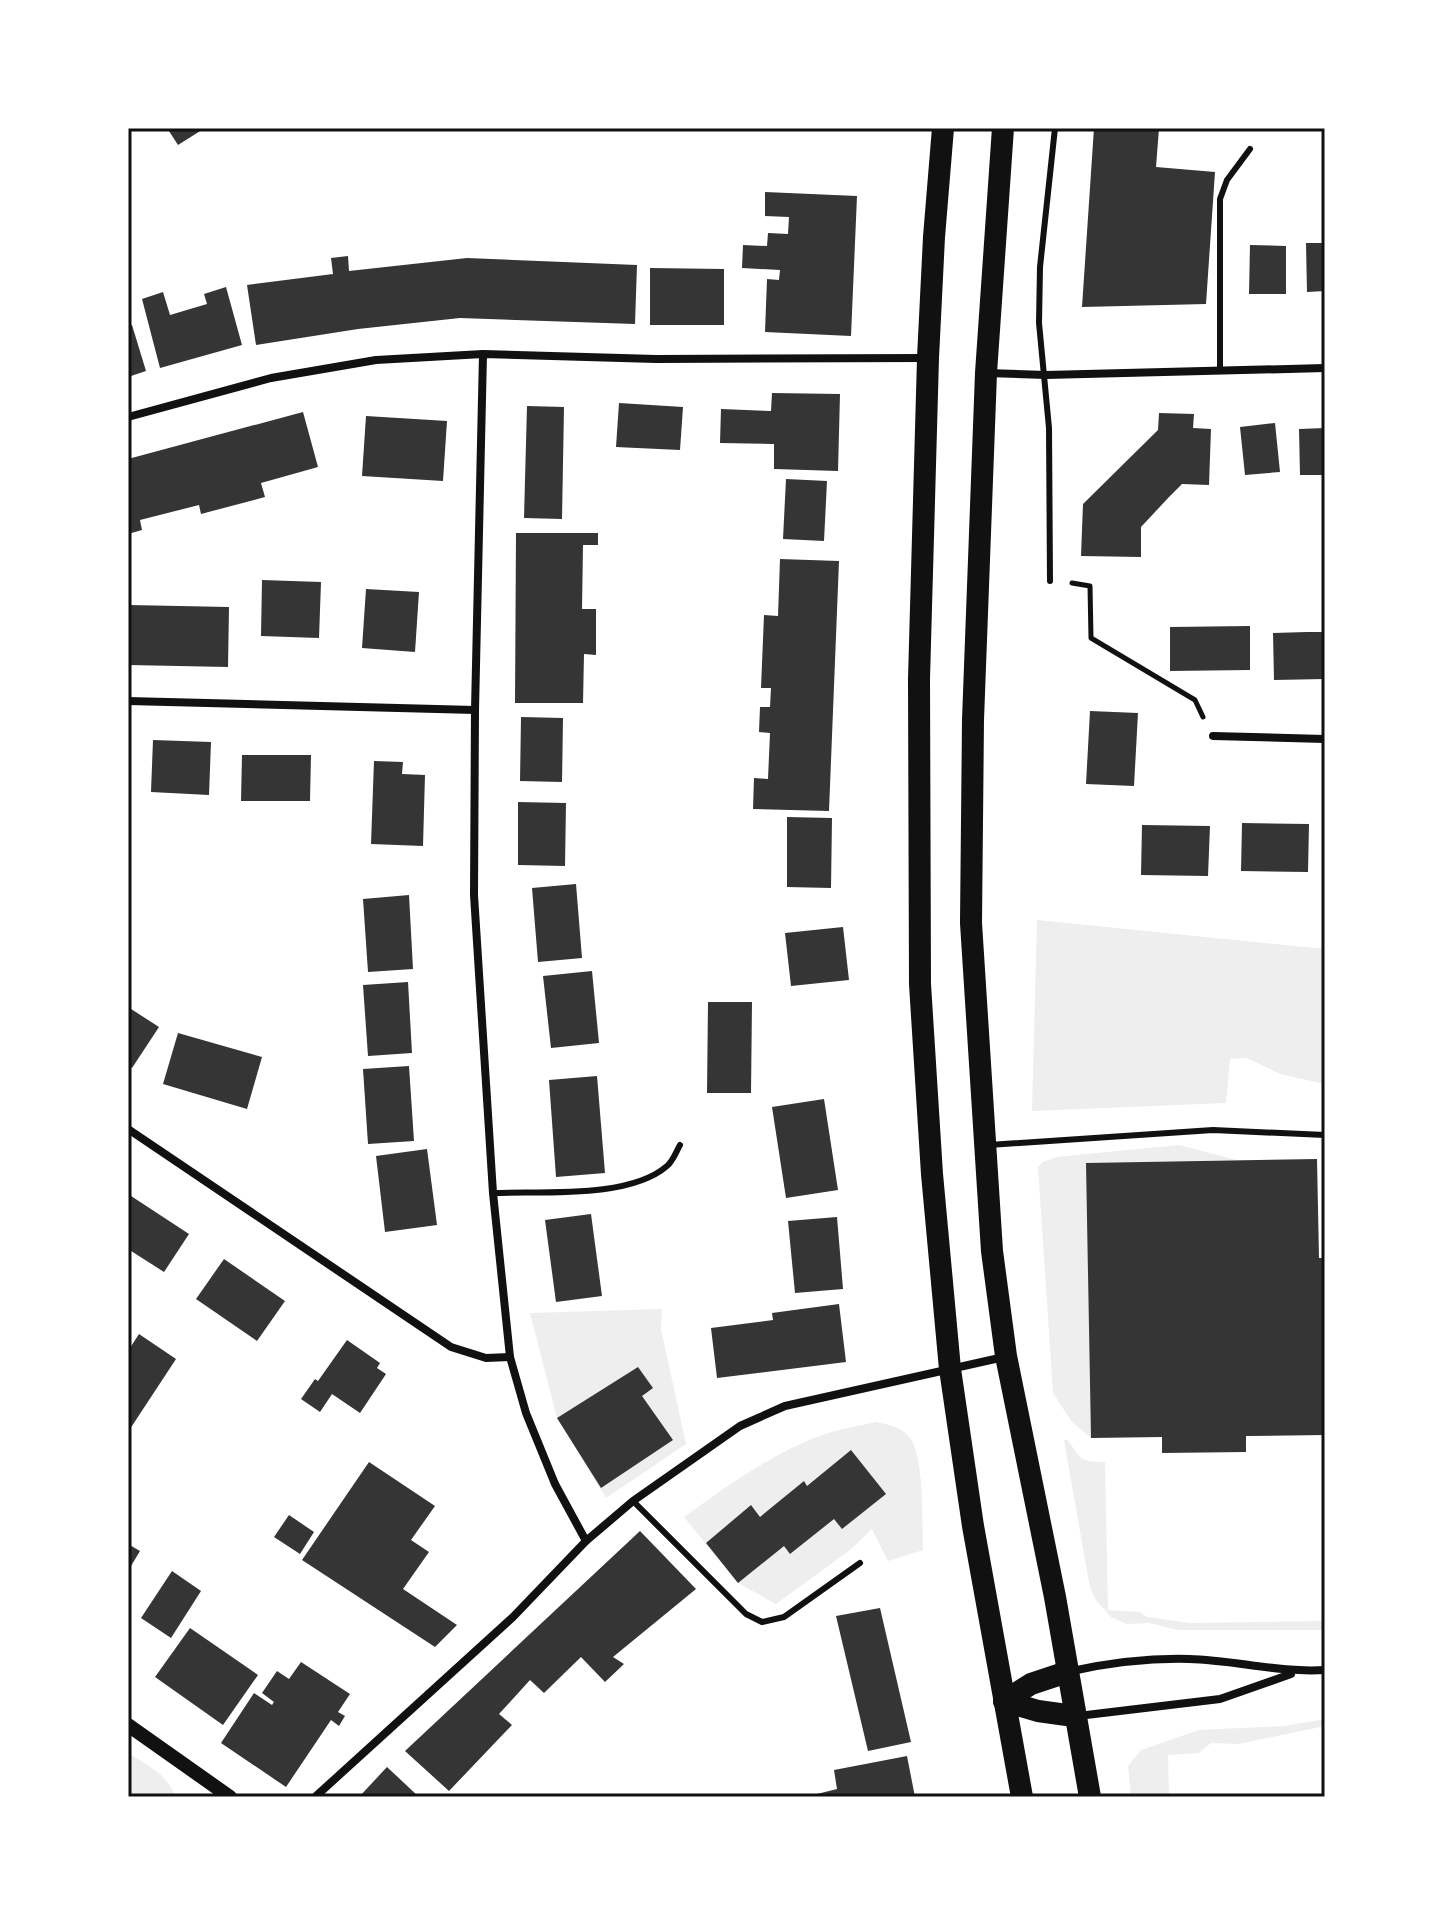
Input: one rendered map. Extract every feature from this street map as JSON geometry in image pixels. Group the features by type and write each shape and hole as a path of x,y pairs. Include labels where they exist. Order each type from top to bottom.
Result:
{"highway":[{"path":"943,128 928,358 919,679 920,984 932,1174 950,1369 973,1526 1022,1797"},
{"path":"1003,128 986,373 973,720 971,923 992,1251 1006,1356 1055,1597 1090,1797"},
{"path":"1004,1701 1031,1684 1067,1672"},
{"path":"1004,1701 1038,1711 1074,1716"}],"street":[{"path":"128,417 271,378 376,360 483,354 656,359 928,358"},
{"path":"483,354 474,895 493,1193 510,1357 526,1413 555,1484 586,1541"},
{"path":"986,373 1046,375 1325,368"},
{"path":"128,701 475,710"},
{"path":"1213,736 1325,739"},
{"path":"128,1129 451,1347 486,1358 510,1357"},
{"path":"315,1797 513,1617 586,1541 633,1501 740,1426 785,1406 1006,1356"},
{"path":"1067,1672 1102,1664 1189,1659 1295,1672 1325,1670"},
{"path":"1074,1716 1220,1699 1295,1672"},
{"path":"128,1725 230,1797"}],"lane":[{"path":"1050,581 1049,428 1039,323 1040,267 1055,128"},
{"path":"1220,371 1220,199 1227,180 1250,149"},
{"path":"984,1145 1213,1130 1325,1135"},
{"path":"493,1193 614,1189 649,1179 670,1164 680,1145"},
{"path":"633,1501 746,1614 762,1622 784,1617 860,1563"}],"path":[{"path":"1050,581 1090,586 1091,638 1195,700 1213,736"}],"shaded area":[{"path":"1037,920 1325,949 1325,1084 1280,1074 1247,1058 1230,1059 1226,1103 1032,1111"},
{"path":"1179,1145 1237,1160 1087,1163 1091,1438 1072,1422 1053,1393 1038,1167 1056,1157"},
{"path":"662,1309 661,1329 686,1444 606,1498 557,1418 530,1313"},
{"path":"876,1422 902,1431 910,1438 917,1453 923,1550 888,1561 872,1529 850,1550 776,1604 738,1583 684,1517 733,1482 785,1451 829,1433"},
{"path":"1064,1440 1068,1440 1082,1458 1105,1462 1108,1610 1139,1612 1147,1617 1190,1623 1325,1621 1325,1630 1178,1630 1149,1623 1127,1624 1111,1617 1090,1588"},
{"path":"1325,1719 1325,1726 1238,1744 1211,1743 1199,1753 1168,1755 1169,1797 1131,1797 1128,1766 1141,1750 1199,1730 1284,1726"},
{"path":"128,1753 162,1776 175,1797 128,1797"}],"building":[{"path":"167,128 205,128 178,145"},
{"path":"1094,128 1159,128 1156,167 1215,172 1206,304 1082,307"},
{"path":"765,192 857,196 851,336 765,332 767,279 779,280 780,270 742,268 743,245 767,246 768,233 788,234 789,217 765,216"},
{"path":"1306,243 1325,243 1325,291 1307,292"},
{"path":"1250,245 1286,246 1286,294 1249,294"},
{"path":"348,256 349,271 467,258 637,265 635,324 460,318 358,329 256,345 247,285 333,274 331,258"},
{"path":"650,268 724,269 724,325 650,325"},
{"path":"226,287 242,345 160,368 142,299 163,292 170,315 207,304 204,294"},
{"path":"132,325 146,371 128,377 128,326"},
{"path":"772,393 840,394 838,471 774,469 774,444 720,443 721,409 771,411"},
{"path":"619,403 683,407 680,450 616,447"},
{"path":"527,406 564,407 562,519 524,518"},
{"path":"303,412 318,467 261,483 265,497 201,514 199,505 140,520 142,530 128,534 128,459"},
{"path":"1159,413 1194,414 1193,428 1211,429 1209,485 1182,484 1169,497 1141,527 1141,557 1081,556 1083,504 1158,430"},
{"path":"366,416 447,421 443,481 362,476"},
{"path":"1275,423 1280,472 1245,475 1240,427"},
{"path":"1325,428 1325,475 1300,475 1299,429"},
{"path":"786,479 827,481 824,541 783,539"},
{"path":"516,533 598,533 598,545 583,545 582,609 596,609 596,655 584,654 583,703 515,703"},
{"path":"780,559 839,561 829,811 753,809 754,778 768,779 770,733 759,732 760,707 770,707 771,688 761,688 764,615 778,616"},
{"path":"262,580 321,582 319,638 261,636"},
{"path":"366,589 419,592 415,652 362,648"},
{"path":"129,605 229,607 228,667 128,665"},
{"path":"1250,626 1250,670 1170,671 1170,627"},
{"path":"1325,632 1325,679 1274,680 1273,633"},
{"path":"1090,711 1138,713 1134,786 1086,784"},
{"path":"521,717 563,718 562,782 520,781"},
{"path":"153,740 211,742 209,795 151,792"},
{"path":"242,755 311,755 310,801 241,801"},
{"path":"374,761 403,762 402,774 425,775 423,846 371,844"},
{"path":"518,802 566,803 565,866 518,865"},
{"path":"787,817 832,818 831,888 787,887"},
{"path":"1242,823 1309,824 1308,872 1241,871"},
{"path":"1142,825 1210,826 1208,876 1141,875"},
{"path":"576,884 582,958 538,962 532,888"},
{"path":"409,895 413,969 368,972 363,899"},
{"path":"843,927 849,980 791,986 785,933"},
{"path":"592,971 599,1043 551,1048 543,976"},
{"path":"408,982 412,1053 368,1056 363,985"},
{"path":"708,1002 752,1002 751,1093 707,1093"},
{"path":"128,1007 159,1027 132,1068 128,1065"},
{"path":"178,1033 262,1057 247,1109 163,1084"},
{"path":"409,1066 414,1141 368,1144 363,1069"},
{"path":"597,1076 605,1173 556,1177 549,1080"},
{"path":"824,1099 838,1190 786,1198 772,1107"},
{"path":"427,1149 437,1225 385,1232 376,1156"},
{"path":"1317,1159 1319,1258 1325,1258 1325,1435 1246,1436 1246,1452 1162,1453 1162,1437 1091,1438 1086,1163"},
{"path":"128,1194 189,1234 164,1272 128,1249"},
{"path":"591,1214 602,1296 556,1302 545,1220"},
{"path":"837,1217 843,1289 795,1293 788,1221"},
{"path":"224,1259 285,1301 257,1341 196,1299"},
{"path":"839,1304 846,1362 717,1378 711,1328 773,1320 772,1313"},
{"path":"139,1334 176,1359 128,1432 128,1351"},
{"path":"347,1340 380,1363 377,1368 386,1374 360,1413 332,1394 320,1412 301,1399"},
{"path":"638,1367 653,1388 642,1396 673,1440 601,1488 557,1418"},
{"path":"851,1450 886,1494 842,1529 834,1519 790,1554 784,1546 738,1583 706,1543 751,1505 760,1517 804,1481 807,1486"},
{"path":"369,1462 435,1506 411,1540 429,1552 403,1589 457,1625 435,1647 302,1560"},
{"path":"289,1515 314,1532 300,1554 274,1537"},
{"path":"640,1531 696,1589 613,1657 624,1664 605,1682 581,1657 544,1693 530,1680 499,1714 512,1725 449,1791 405,1751"},
{"path":"128,1544 140,1551 128,1571"},
{"path":"172,1571 201,1591 171,1638 141,1618"},
{"path":"880,1608 911,1742 868,1751 836,1616"},
{"path":"190,1628 258,1675 223,1725 155,1677"},
{"path":"301,1662 350,1694 338,1712 345,1716 339,1726 331,1720 286,1787 221,1743 254,1693 272,1705 274,1702 262,1693 277,1671 289,1679"},
{"path":"907,1756 915,1797 805,1797 837,1789 834,1770"},
{"path":"387,1767 419,1797 359,1797"}]}
